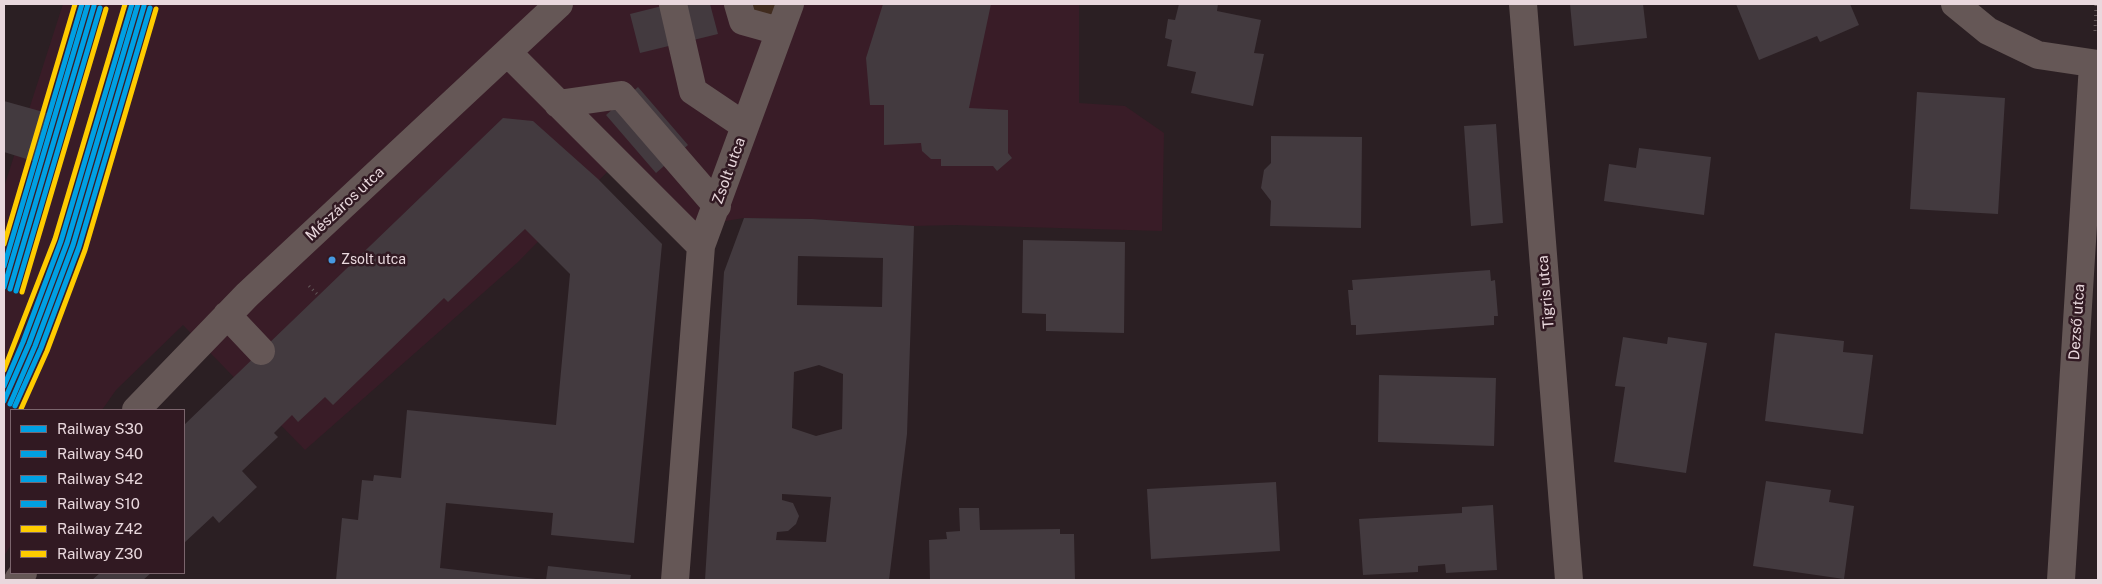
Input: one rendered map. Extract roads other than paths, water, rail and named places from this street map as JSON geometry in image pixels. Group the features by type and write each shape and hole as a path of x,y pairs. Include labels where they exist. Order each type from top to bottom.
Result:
{"street":[{"name":"Mészáros utca","path":"137,409 227,315 559,4"},
{"path":"673,4 693,91 746,126"},
{"path":"738,4 743,21 779,31 790,4"},
{"name":"Tigris utca","path":"1523,4 1570,580"},
{"path":"1954,4 1988,31 2038,54 2096,64"},
{"name":"Zsolt utca","path":"675,580 701,246 779,31"},
{"path":"508,53 701,246"},
{"name":"Dezső utca","path":"2061,580 2096,64"},
{"path":"558,104 621,95 717,206"},
{"path":"227,315 261,351"}],"rail line":[{"name":"Z42","path":"4,244 75,4"},
{"name":"S42","path":"4,266 82,4"},
{"name":"S30","path":"4,287 88,4"},
{"name":"Z42","path":"4,370 55,239 125,4"},
{"name":"S42","path":"4,386 23,342 61,241 132,4"},
{"name":"S30","path":"4,401 29,344 67,243 138,4"},
{"name":"S40","path":"10,289 94,6"},
{"name":"S40","path":"10,404 35,346 73,245 144,6"},
{"name":"S10","path":"16,291 100,8"},
{"name":"S10","path":"15,406 41,348 79,247 150,8"},
{"name":"Z30","path":"22,292 106,9"},
{"name":"Z30","path":"21,409 47,351 85,250 156,9"}],"place":[{"name":"Zsolt utca","path":"332,260"}]}
